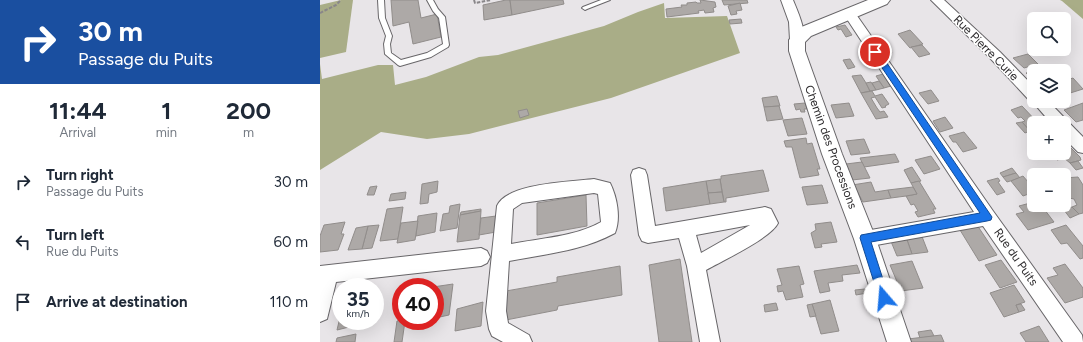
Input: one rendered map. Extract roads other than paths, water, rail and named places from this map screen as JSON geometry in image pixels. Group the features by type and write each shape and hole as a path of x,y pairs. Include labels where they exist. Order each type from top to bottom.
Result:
{"street":[{"path":"787,0 795,22 797,40"},
{"path":"797,40 805,32 882,0"},
{"name":"Rue Pierre Curie","path":"937,0 995,55 1027,89"},
{"name":"Rue du Puits","path":"849,13 987,217 1075,342"},
{"name":"Chemin des Processions","path":"797,40 796,51 832,154 865,238 898,342"},
{"path":"1045,108 1053,116"},
{"path":"1071,135 1083,147"},
{"path":"639,175 648,235 766,215 769,223 743,240 696,266"},
{"path":"501,254 581,239 603,231 609,227 610,221 606,192 604,188 594,186 520,196 505,206 496,311 499,329 522,342"},
{"path":"865,238 987,217"},
{"path":"685,229 696,266 710,342"},
{"path":"320,312 325,274 481,257"}],"lane":[{"path":"381,0 382,18 389,36 387,44 388,54 400,63 429,55 446,45 442,17 435,10 430,0"},
{"path":"585,8 607,0"}]}
